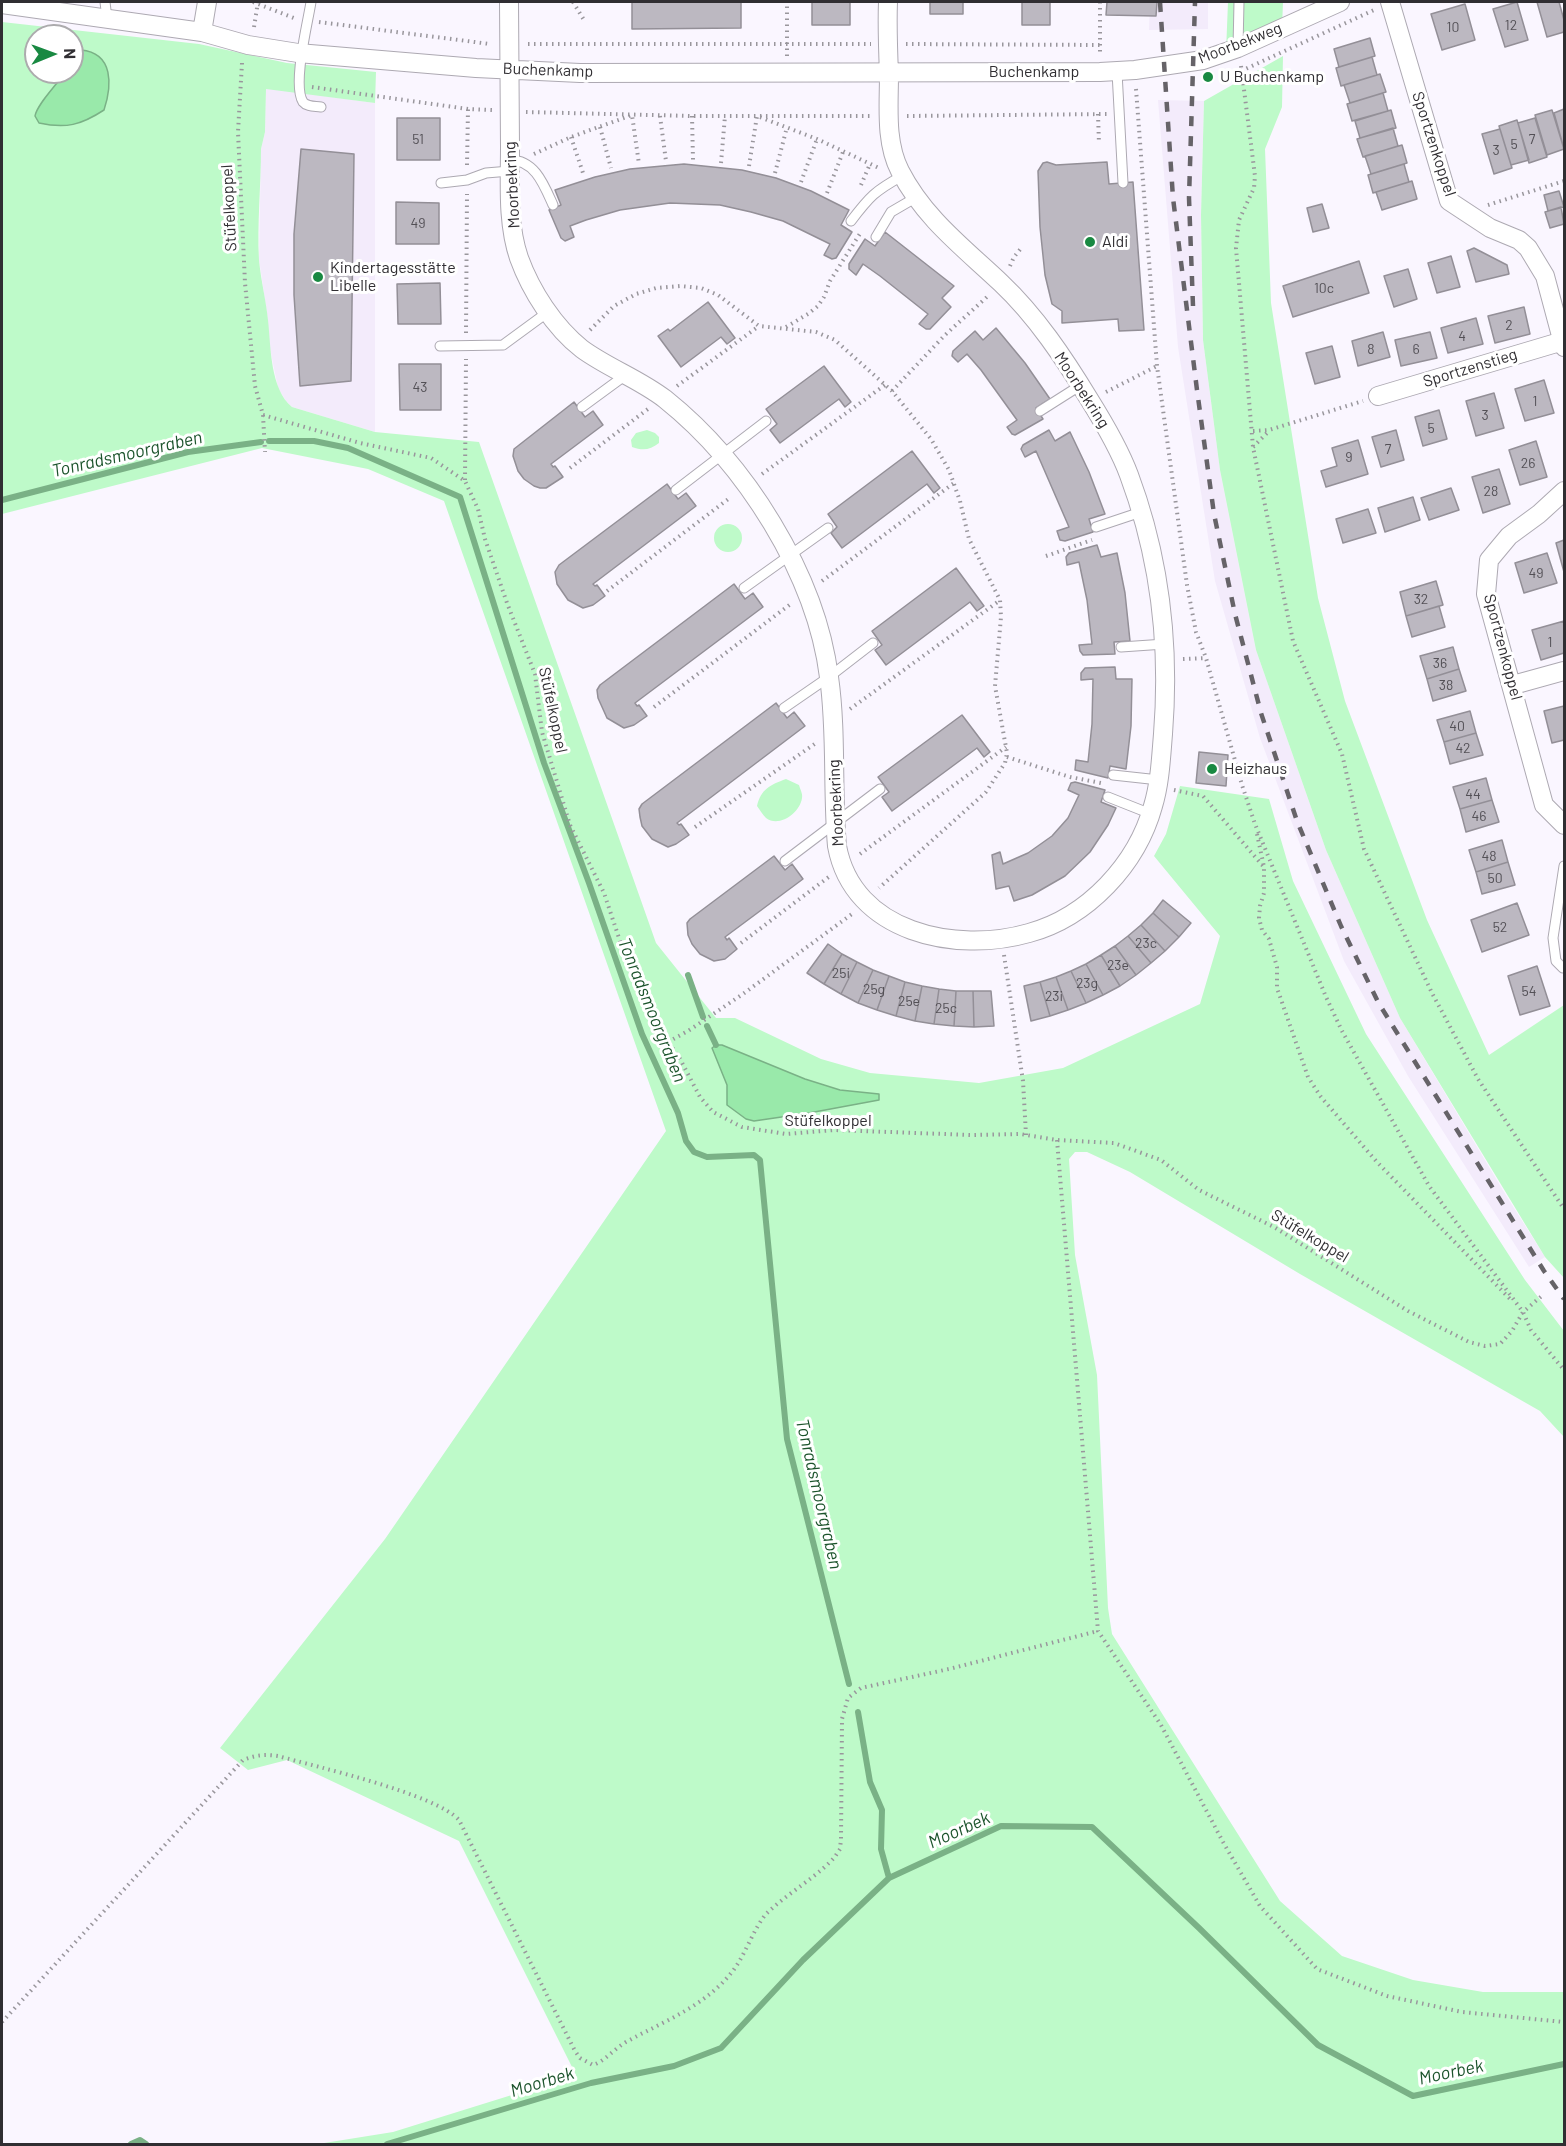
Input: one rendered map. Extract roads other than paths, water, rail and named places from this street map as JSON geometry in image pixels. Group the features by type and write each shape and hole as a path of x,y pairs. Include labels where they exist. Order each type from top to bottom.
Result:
{"street":[{"path":"202,32 207,2"},
{"name":"Moorbekring","path":"509,2 513,231 519,256 535,290 560,328 578,345 673,405 722,454 762,508 789,556 824,646 833,724 837,846 842,867 851,883 866,901 889,921 922,933 956,940 1002,939 1025,935 1058,923 1089,902 1120,870 1141,838 1151,814 1158,784 1165,712 1165,644 1155,569 1141,512 1120,454 1085,393 1037,325 1002,284 948,234 915,198 900,172 892,151 889,116 888,2"},
{"name":"Moorbekweg","path":"1117,71 1203,60 1238,48 1340,2"},
{"name":"Sportzenkoppel","path":"1390,2 1449,201 1490,228 1519,240 1528,248 1545,276 1564,344"},
{"name":"Buchenkamp","path":"2,4 106,10 248,45 304,54 510,69 580,73 1117,71"},
{"name":"Sportzenstieg","path":"1378,396 1564,344"},
{"name":"Sportzenkoppel","path":"1564,491 1539,514 1509,536 1489,560 1486,594 1544,804 1564,825"},
{"path":"1513,685 1564,671"}],"lane":[{"path":"311,2 299,89 303,101 308,106 321,107"},
{"path":"1238,48 1239,2"},
{"path":"1117,71 1123,183"},
{"path":"441,183 467,180 513,164 528,164 537,174 553,205"},
{"path":"851,221 869,197 900,172"},
{"path":"876,237 891,212 915,198"},
{"path":"440,346 503,345 549,312"},
{"path":"582,408 627,374"},
{"path":"1040,411 1085,393"},
{"path":"676,490 766,421"},
{"path":"1096,527 1141,512"},
{"path":"744,588 828,528"},
{"path":"784,708 873,643"},
{"path":"1120,646 1165,644"},
{"path":"1113,775 1158,784"},
{"path":"785,861 880,789"},
{"path":"1108,797 1151,814"},
{"path":"1563,968 1556,961 1553,938 1564,866"}],"waterway":[{"name":"Tonradsmoorgraben","path":"269,441 314,441 348,448 460,497 544,763 642,1034 678,1113 686,1141 694,1152 707,1157 754,1155 760,1160 787,1439 849,1684"},
{"name":"Tonradsmoorgraben","path":"2,500 188,452 261,442"},
{"path":"688,975 703,1017"},
{"path":"707,1026 716,1045"},
{"name":"Tonradsmoorgraben","path":"858,1712 870,1782 882,1810 881,1849 889,1878"},
{"name":"Moorbek","path":"387,2144 591,2083 674,2066 721,2048 803,1960 889,1878 1001,1826 1092,1827 1318,2045 1413,2096 1564,2064"},
{"name":"Moorbek","path":"131,2144 140,2140 146,2144"}],"railway":[{"path":"1160,2 1173,198 1214,514 1235,614 1261,713 1297,821 1341,926 1378,1002 1544,1271 1564,1299"},
{"path":"1193,306 1189,198 1195,2"}],"place":[{"name":"U Buchenkamp","path":"1208,77"},
{"name":"Aldi","path":"1090,242"},
{"name":"Kindertagesstätte Libelle","path":"318,277"},
{"name":"Heizhaus","path":"1212,769"}]}
